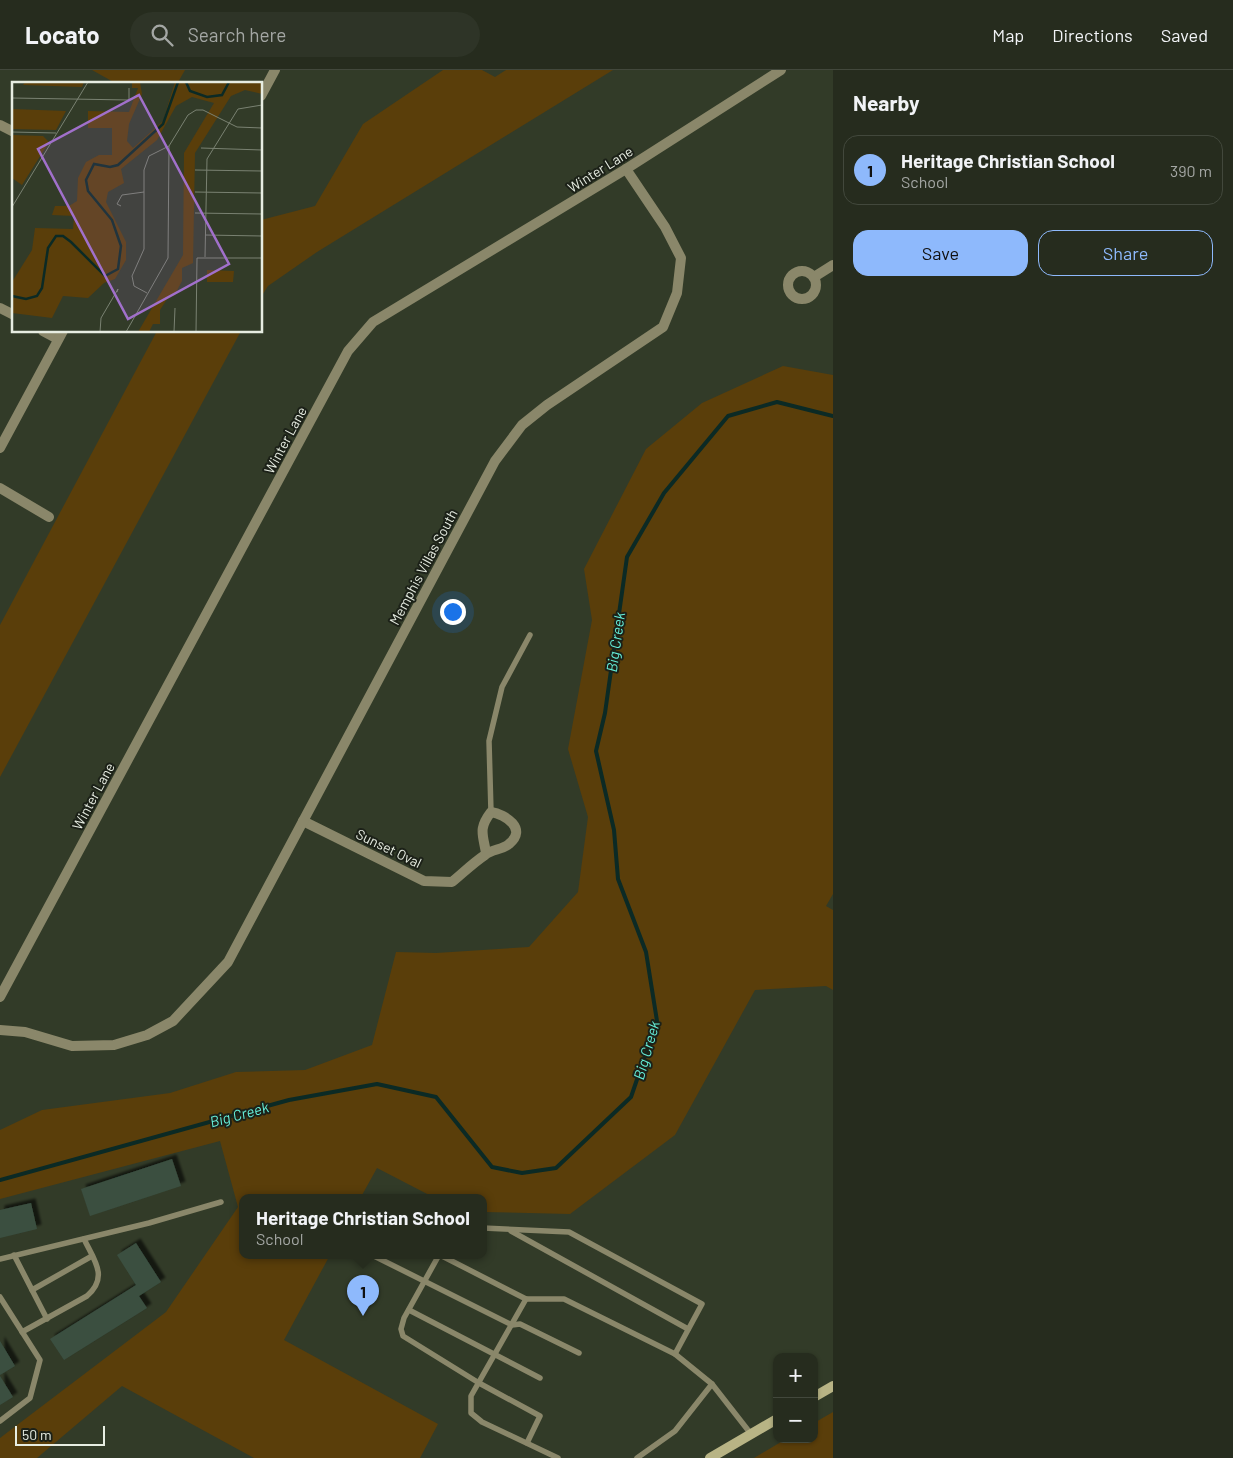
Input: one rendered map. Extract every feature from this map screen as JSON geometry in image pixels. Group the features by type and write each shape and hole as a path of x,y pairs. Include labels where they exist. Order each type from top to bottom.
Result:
{"main road":[{"path":"818,1395 833,1386"},
{"path":"710,1458 773,1421"}],"street":[{"path":"262,94 276,70"},
{"name":"Winter Lane","path":"0,997 348,351 373,322 626,169 781,70"},
{"path":"0,125 12,131"},
{"name":"Memphis Villas South","path":"0,1030 25,1032 72,1046 114,1045 147,1035 173,1021 228,962 495,461 522,425 547,405 663,327 677,293 681,258 665,227 626,169"},
{"path":"814,277 833,265"},
{"path":"0,308 12,315"},
{"path":"0,448 60,335 47,332"},
{"path":"0,488 49,517"},
{"path":"486,853 481,831 490,812"},
{"name":"Sunset Oval","path":"303,821 424,881 452,882 486,853 510,844 515,837 516,830 513,822 506,817 490,812"}],"lane":[{"path":"490,812 489,742 502,687 530,635"},
{"path":"0,1259 84,1239 221,1202"},
{"path":"487,1228 569,1232 702,1304 674,1354"},
{"path":"509,1230 688,1329"},
{"path":"22,1332 87,1296 95,1289 99,1277 99,1269 84,1239"},
{"path":"14,1255 47,1319"},
{"path":"32,1290 92,1256"},
{"path":"380,1259 512,1325 520,1324 579,1353"},
{"path":"438,1259 409,1310 401,1329 403,1336 479,1383 540,1416 527,1443"},
{"path":"448,1259 526,1299 564,1299 674,1354 712,1384 752,1434"},
{"path":"0,1297 40,1360 30,1398 0,1421"},
{"path":"526,1299 471,1396 471,1413 482,1422 558,1458"},
{"path":"409,1310 540,1378"},
{"path":"638,1458 675,1431 712,1384"}],"shaded area":[{"path":"92,70 185,70 178,82 113,82"},
{"path":"443,70 482,70 495,77 506,70 613,70 317,252 268,286 262,295 262,220 315,206 363,124"},
{"path":"156,332 240,332 0,777 0,625"},
{"path":"783,366 833,375 833,894 826,906 833,910 833,990 826,986 755,990 675,1135 570,1214 487,1212 487,1194 427,1194 377,1168 363,1194 239,1194 239,1259 328,1259 284,1340 438,1424 420,1458 254,1458 122,1386 37,1458 0,1458 0,1438 166,1312 238,1207 220,1141 0,1199 0,1130 42,1110 170,1093 236,1072 305,1070 372,1045 396,952 436,953 529,947 578,892 588,817 568,749 592,620 584,569 646,449 702,403"},
{"path":"833,1412 833,1458 754,1458 779,1443 818,1443 818,1421"}],"building":[{"path":"172,1159 181,1186 90,1216 81,1189"},
{"path":"31,1203 37,1229 0,1238 0,1210"},
{"path":"136,1243 161,1282 139,1296 147,1308 64,1360 50,1339 136,1285 117,1255"},
{"path":"0,1341 15,1366 0,1375"},
{"path":"0,1376 13,1397 0,1405"}],"waterway":[{"name":"Big Creek","path":"0,1180 289,1100 377,1084 436,1097 492,1167 522,1173 556,1168 631,1097 657,1021 646,952 618,879 614,830 596,751 605,713 627,557 664,493 728,416 777,402 833,416"}],"place":[{"name":"Heritage Christian School","path":"363,1316"}]}
